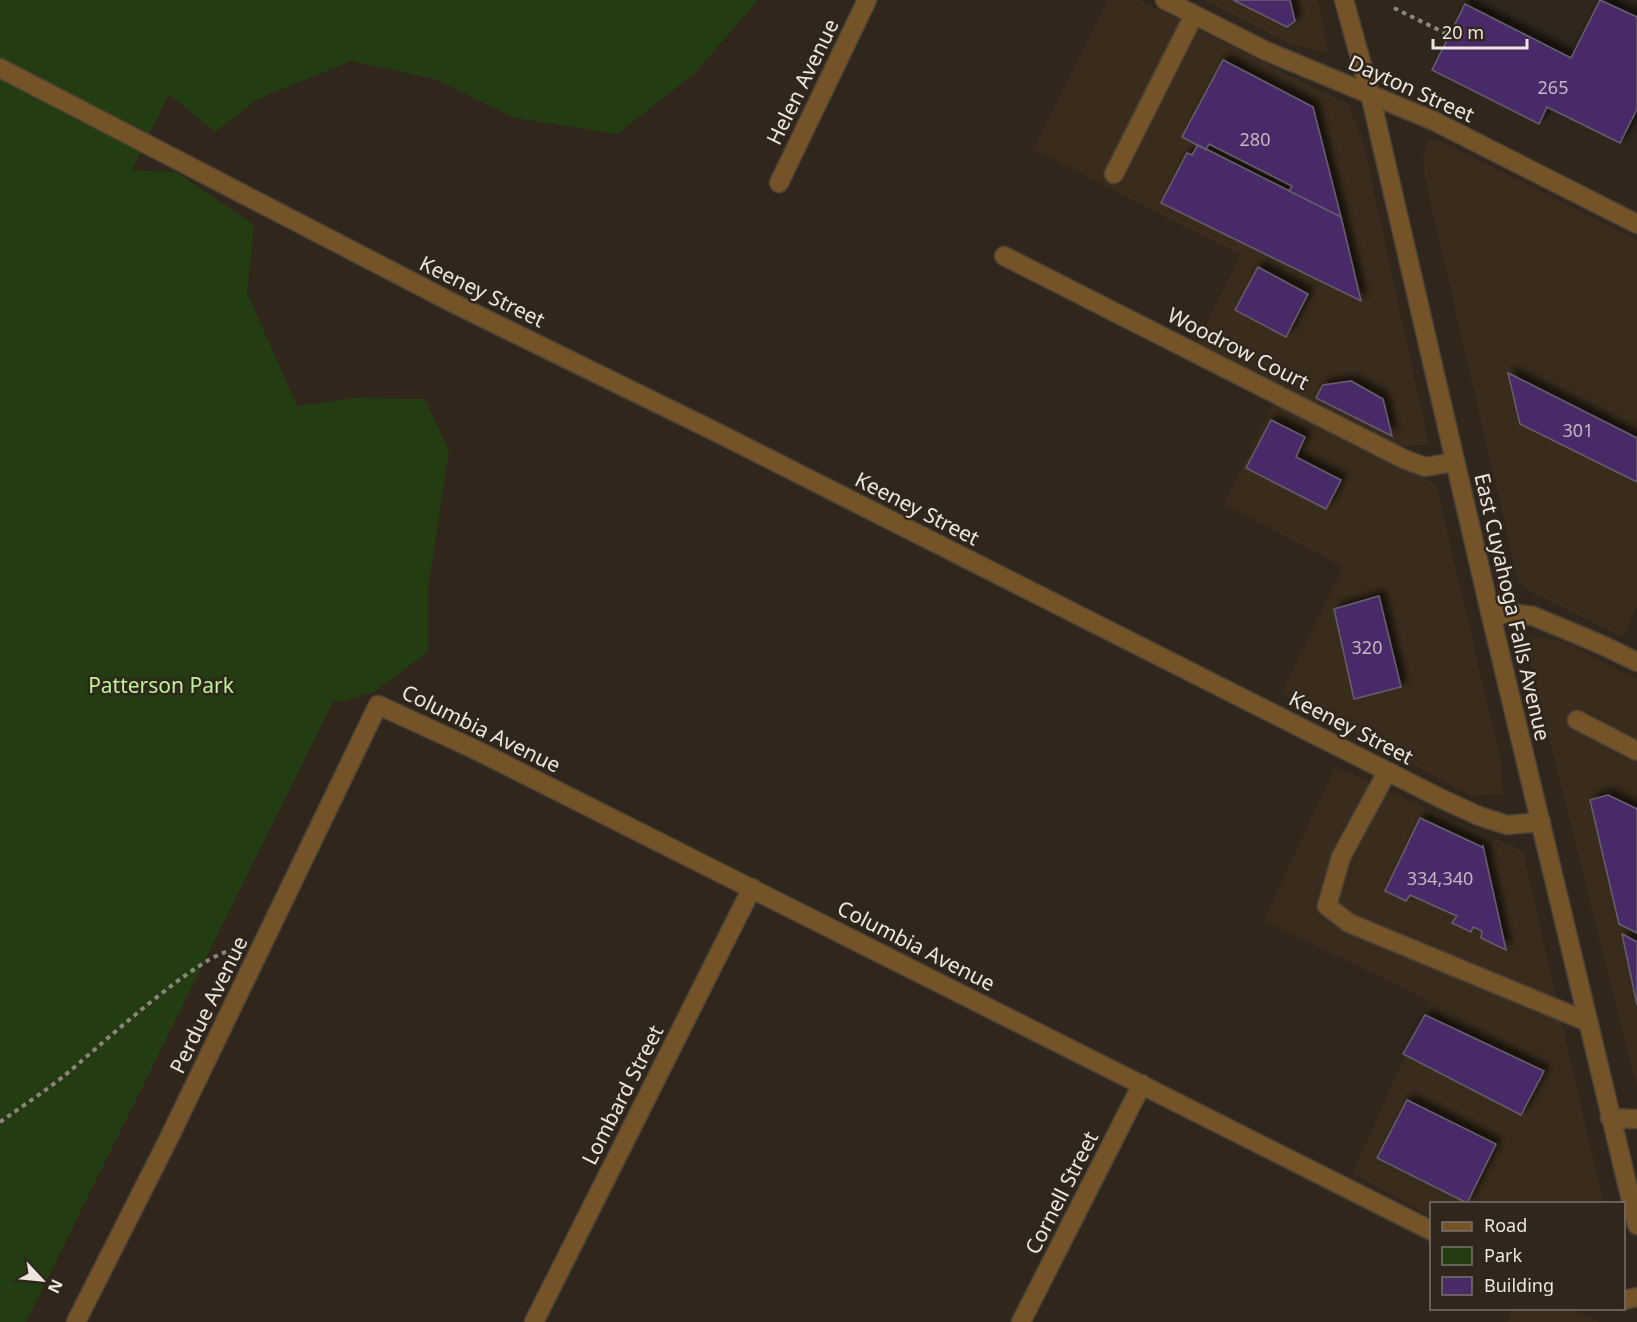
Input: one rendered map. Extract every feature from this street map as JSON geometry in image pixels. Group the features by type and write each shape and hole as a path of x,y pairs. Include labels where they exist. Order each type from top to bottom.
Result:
{"street":[{"name":"Helen Avenue","path":"779,183 867,0"},
{"name":"Dayton Street","path":"1165,0 1266,51 1434,121 1637,224"},
{"name":"East Cuyahoga Falls Avenue","path":"1344,0 1370,94 1454,462 1637,1225"},
{"path":"1113,174 1194,15"},
{"name":"Keeney Street","path":"0,68 451,302 716,432 1442,799 1507,825 1541,822"},
{"name":"Woodrow Court","path":"1004,256 1404,459 1425,467 1454,462"},
{"path":"1491,616 1510,613 1533,616 1637,662"},
{"name":"Columbia Avenue","path":"378,705 474,749 1430,1230"},
{"name":"Perdue Avenue","path":"76,1322 258,955 378,705"},
{"path":"1577,720 1637,751"},
{"path":"1387,772 1341,857 1327,906 1349,923 1588,1022"},
{"name":"Lombard Street","path":"534,1322 752,888"},
{"name":"Cornell Street","path":"1021,1322 1142,1084"},
{"path":"1610,1118 1637,1119"}],"path":[{"path":"1394,8 1449,35"},
{"path":"0,1122 62,1077 193,969 226,950 258,955"}],"shaded area":[{"path":"1108,0 1139,0 1349,105 1364,146 1429,445 1399,446 1197,342 1241,255 1033,149"},
{"path":"1205,0 1318,0 1328,52 1292,45"},
{"path":"1430,139 1443,142 1637,240 1637,607 1623,637 1530,591 1518,581 1425,179 1423,155"},
{"path":"1274,403 1436,484 1501,762 1503,794 1469,795 1281,693 1343,567 1224,504"},
{"path":"1531,637 1565,642 1637,679 1637,1088 1531,668"},
{"path":"1335,767 1523,851 1603,1202 1430,1202 1430,1216 1353,1173 1429,1001 1264,920"},
{"path":"1513,1310 1572,1310 1599,1322 1508,1322"}],"green space":[{"name":"Patterson Park","path":"0,0 758,0 694,74 617,134 515,118 435,79 351,61 258,99 215,132 169,94 132,170 176,172 254,225 247,293 297,406 354,398 425,399 449,451 428,589 428,652 374,692 340,702 334,700 26,1322 0,1322"}],"building":[{"path":"1233,0 1290,0 1295,21 1287,27"},
{"path":"1600,0 1637,17 1637,109 1620,143 1547,107 1539,124 1432,70 1465,4 1571,58"},
{"path":"1223,60 1313,107 1341,217 1289,191 1292,186 1209,144 1206,150 1182,137"},
{"path":"1198,145 1341,217 1361,301 1161,203 1187,153 1192,155"},
{"path":"1258,267 1308,294 1286,337 1235,310"},
{"path":"1508,373 1637,438 1637,482 1520,424"},
{"path":"1351,381 1383,399 1392,436 1316,398 1323,385"},
{"path":"1271,420 1305,437 1296,457 1341,480 1326,509 1246,468"},
{"path":"1379,596 1401,687 1354,699 1334,609"},
{"path":"1608,795 1637,809 1637,933 1619,924 1590,800"},
{"path":"1420,818 1483,846 1506,950 1481,938 1482,931 1473,927 1471,932 1452,923 1457,916 1410,895 1406,901 1385,891"},
{"path":"1622,934 1637,942 1637,1005"},
{"path":"1425,1015 1544,1071 1521,1115 1403,1054"},
{"path":"1407,1100 1496,1144 1467,1202 1377,1158"}]}
